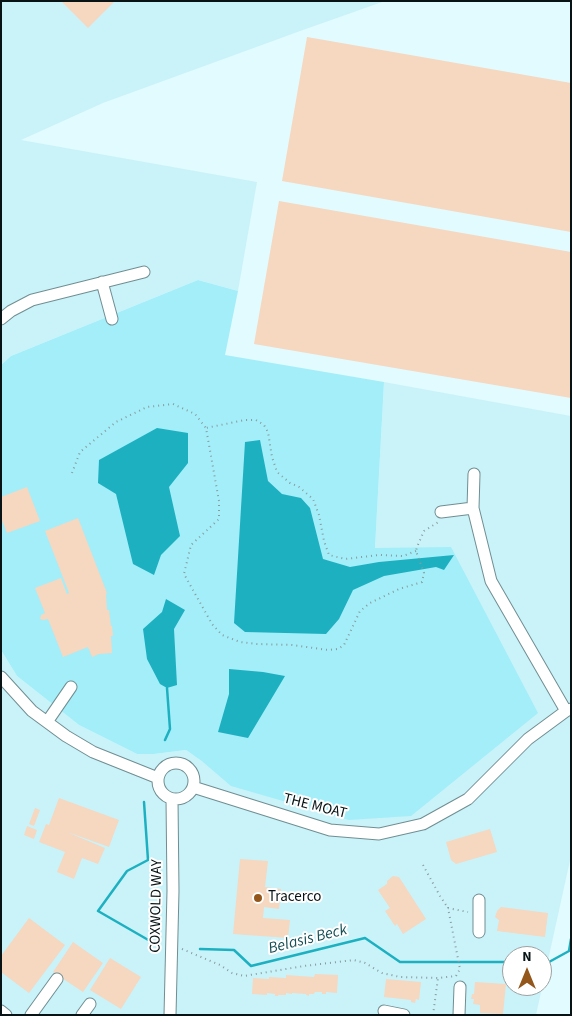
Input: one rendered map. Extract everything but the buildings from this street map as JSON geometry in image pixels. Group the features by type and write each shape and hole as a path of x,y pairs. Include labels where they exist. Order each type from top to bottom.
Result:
{"street":[{"path":"1,319 11,311 32,300 144,272"},
{"path":"102,282 112,319"},
{"path":"474,474 473,508 490,581 568,710"},
{"path":"441,512 473,508"},
{"path":"1,676 32,711 66,736 93,752 158,778"},
{"path":"47,722 71,687"},
{"name":"THE MOAT","path":"193,787 330,830 379,834 423,824 468,799 528,739 568,710"},
{"path":"180,763 189,768 194,777 193,787 188,794 181,798 172,799 164,794 159,787 158,778 162,769 171,764 180,763"},
{"name":"COXWOLD WAY","path":"170,1015 173,891 172,799"},
{"path":"479,900 479,932"},
{"path":"31,1015 57,979"},
{"path":"459,1015 460,987"},
{"path":"82,1015 90,1004"},
{"path":"384,1011 404,1015"},
{"path":"1,1012 6,1015"}],"path":[{"path":"72,473 80,452 116,422 147,406 173,404 195,414 206,428 220,500 219,519 191,545 184,574 212,624 222,635 240,642 257,644 292,645 328,650 338,649 344,645 360,611 370,603 399,589 422,582 424,574 416,551 424,531 440,522 441,512"},
{"path":"206,428 245,420 256,420 264,425 268,432 272,457 277,472 290,484 299,487 313,499 329,555 345,559 379,555 403,556 416,551"},
{"path":"172,949 182,949 220,965 232,973 244,976 354,960 365,963 382,973 400,977 438,978 456,976 460,969 448,908 423,865"},
{"path":"448,908 464,912 479,912"},
{"path":"433,1015 438,978"}],"shaded area":[{"path":"1,1 385,1 103,103 21,140 257,182 238,291 198,280 11,356 1,365"},
{"path":"198,280 238,291 225,355 384,382 375,548 451,547 538,713 411,816 349,820 231,786 186,750 137,754 79,725 17,676 1,650 1,365 11,356"},
{"path":"384,382 571,416 571,856 551,946 502,946 502,996 540,996 536,1015 1,1015 1,650 17,676 79,725 137,754 186,750 203,762 375,548"},
{"path":"157,428 188,433 188,463 169,487 180,536 161,555 154,575 133,564 116,494 98,483 99,460"},
{"path":"260,440 268,481 282,494 301,498 310,508 323,559 350,567 379,562 454,555 444,570 436,567 384,576 353,590 339,619 326,634 245,632 234,623 245,442"},
{"path":"166,599 185,610 174,629 177,685 167,688 160,684 147,659 143,629 162,612"},
{"path":"229,669 285,676 248,738 218,732 229,694"}],"waterway":[{"name":"Belasis Beck","path":"165,740 170,729 167,688"},
{"name":"Belasis Beck","path":"144,802 148,860 127,871 98,911 157,945"},
{"name":"Belasis Beck","path":"200,949 234,950 251,966 365,938 400,962 502,962"},
{"name":"Belasis Beck","path":"552,960 569,951 571,939"}],"place":[{"name":"Tracerco","path":"258,898"}]}
